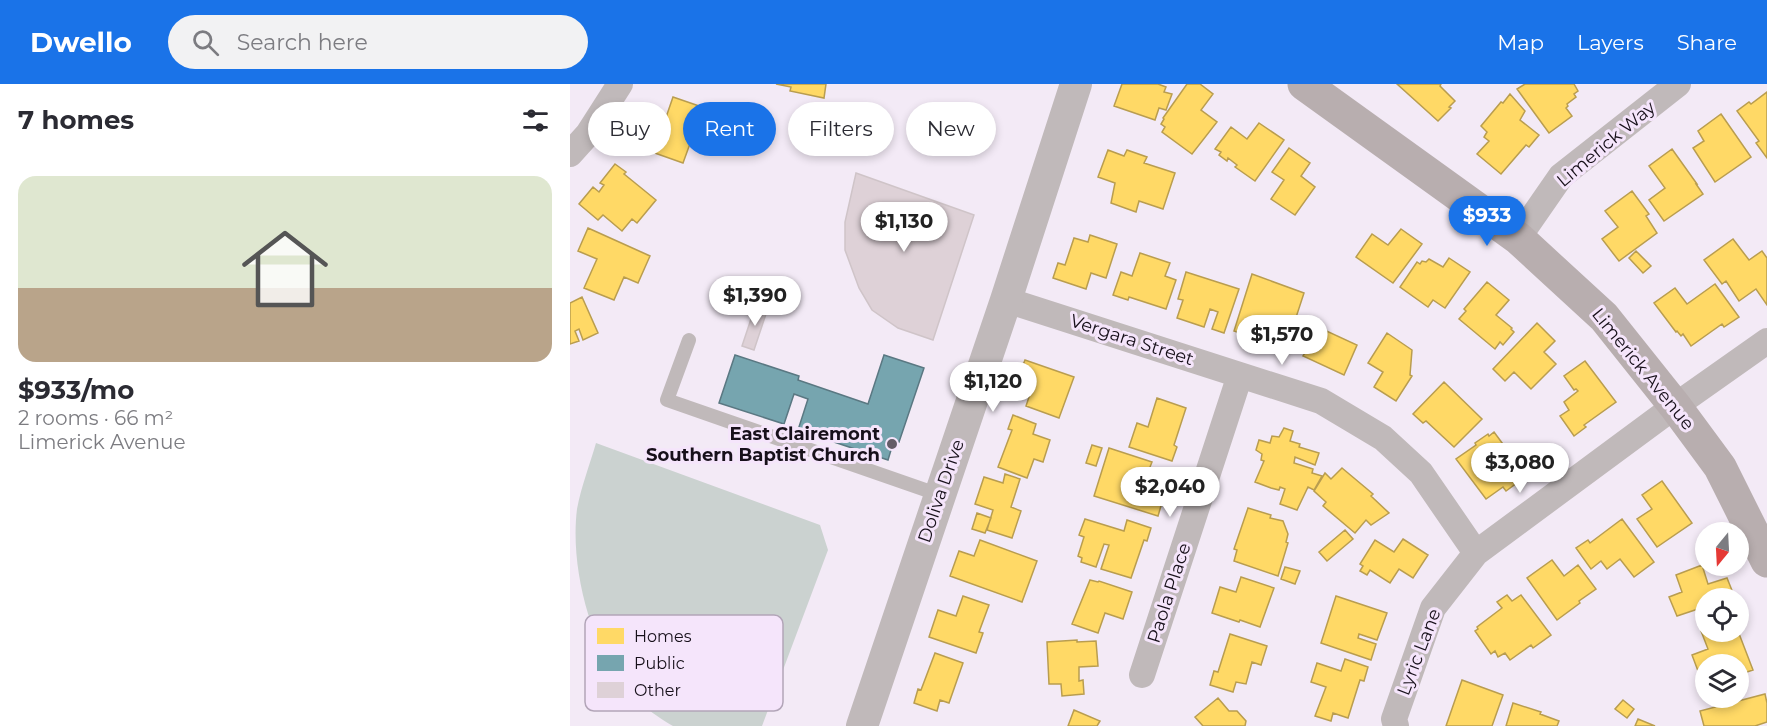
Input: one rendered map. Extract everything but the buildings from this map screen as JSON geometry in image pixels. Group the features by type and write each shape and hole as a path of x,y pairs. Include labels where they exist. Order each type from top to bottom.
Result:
{"main road":[{"name":"Limerick Avenue","path":"1309,85 1518,238 1604,317 1676,406 1720,467 1767,561"}],"street":[{"path":"570,154 588,134 620,84"},
{"name":"Doliva Drive","path":"862,726 1006,300 1076,84"},
{"name":"Limerick Way","path":"1518,238 1560,176 1678,84"},
{"name":"Vergara Street","path":"1006,300 1321,401 1383,438 1421,473 1476,553"},
{"name":"Lyric Lane","path":"1396,726 1394,719 1433,608 1476,553 1767,342"},
{"name":"Paola Place","path":"1142,675 1240,375"}],"lane":[{"path":"689,340 667,400 940,495"}],"shaded area":[{"path":"596,443 820,525 828,550 783,670 783,615 589,615 576,554 577,509"},
{"path":"651,711 768,711 762,726 673,726"}],"place":[{"name":"East Clairemont Southern Baptist Church","path":"892,444"}]}
